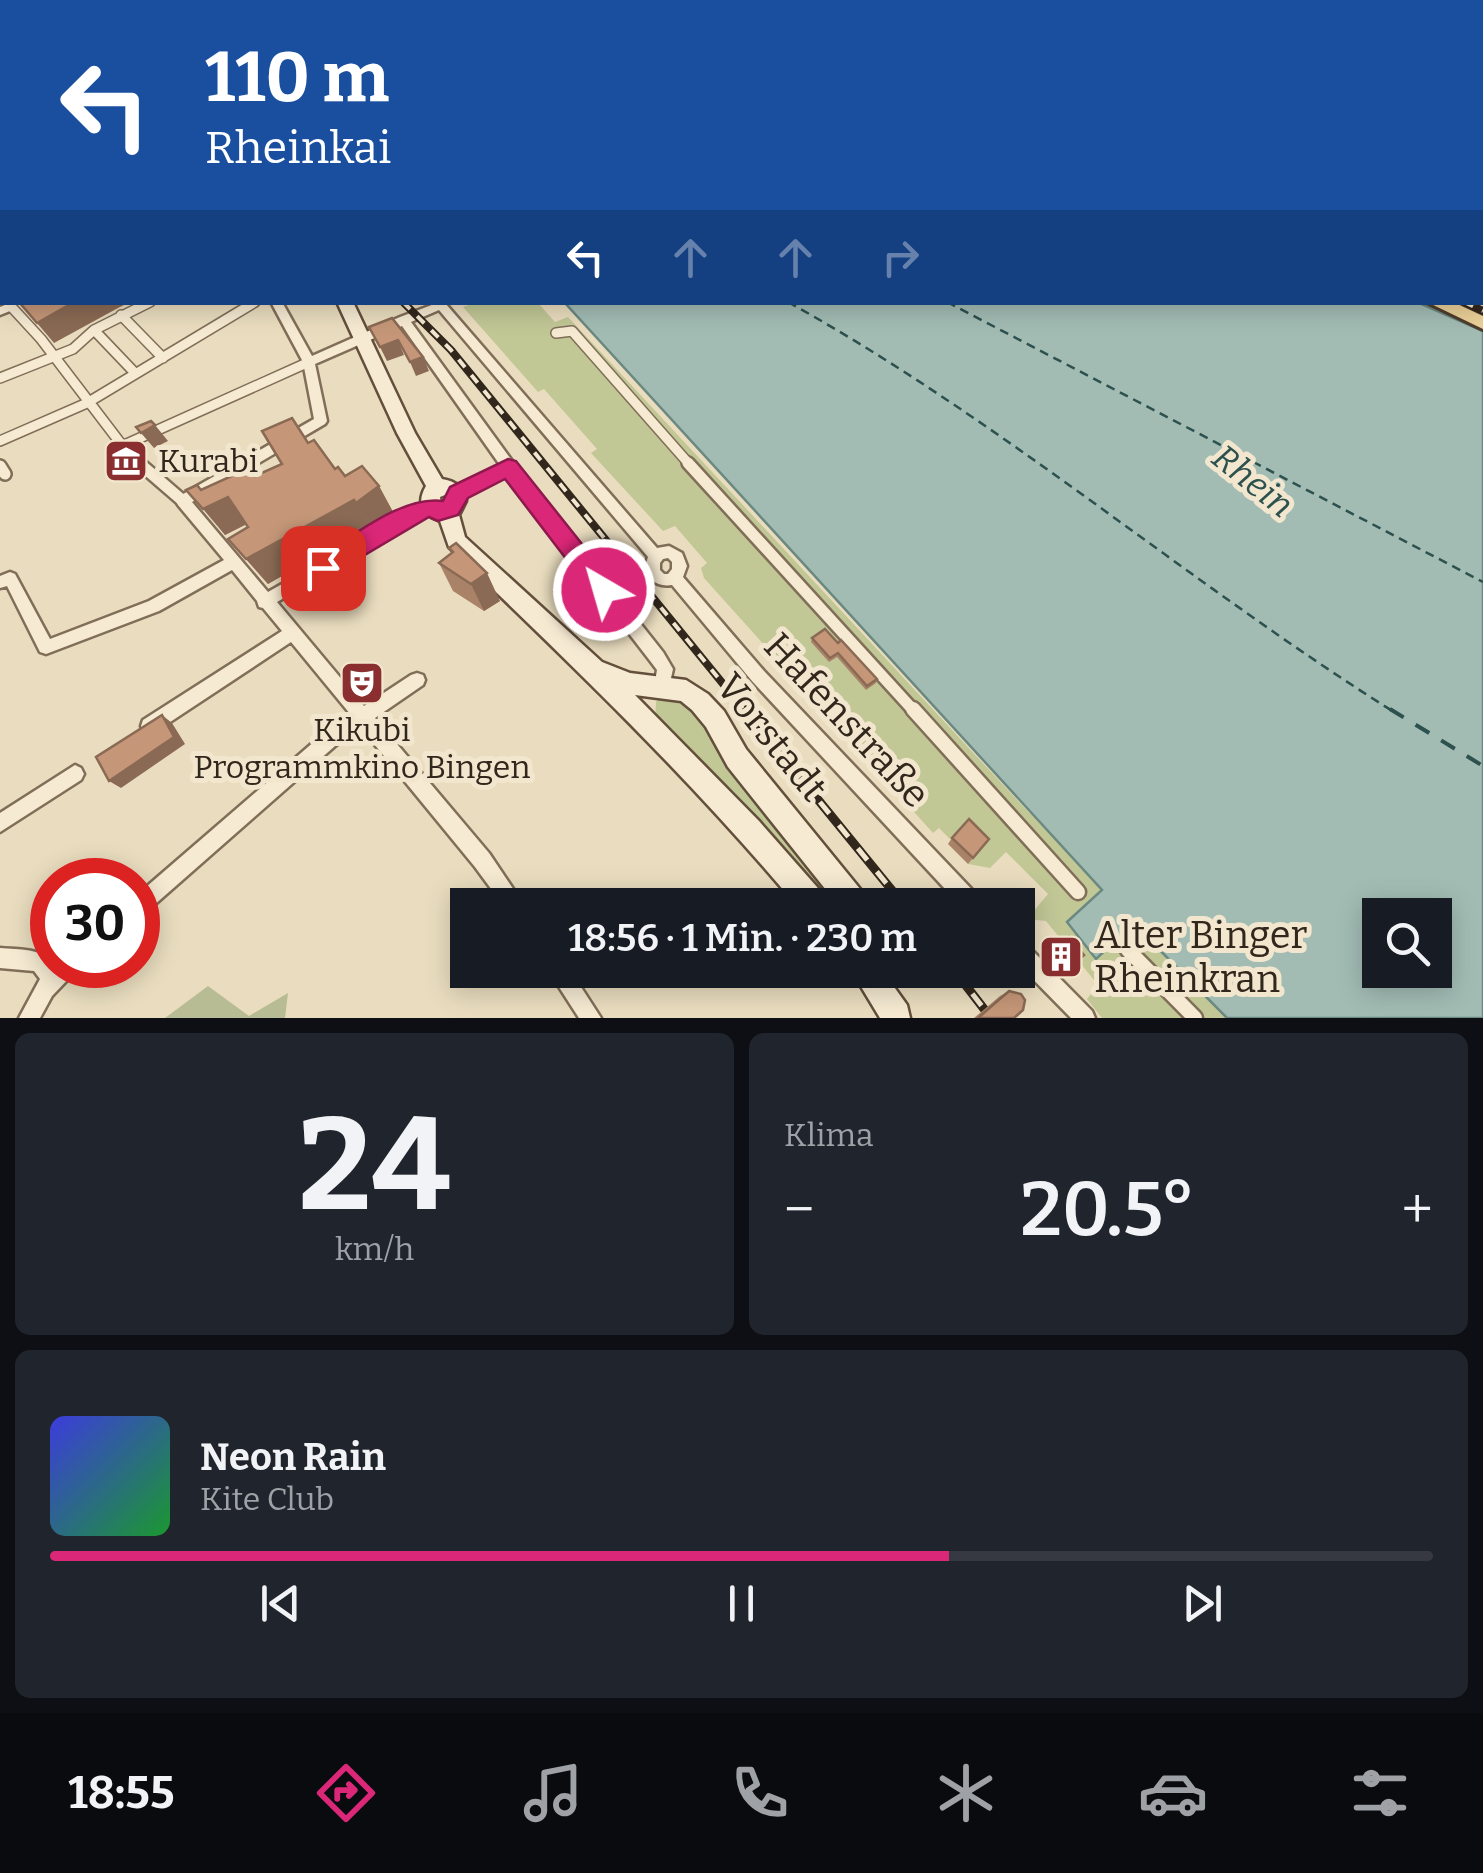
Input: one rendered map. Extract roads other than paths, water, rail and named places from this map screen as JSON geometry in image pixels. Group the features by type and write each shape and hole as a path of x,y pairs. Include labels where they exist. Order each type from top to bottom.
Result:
{"main road":[{"name":"Vorstadt","path":"346,305 406,434 443,500 456,541 595,671 750,830 799,888"},
{"path":"1443,305 1483,323"},
{"name":"Vorstadt","path":"595,671 630,684 686,691 715,719 737,758 841,888"},
{"path":"648,726 642,709 645,698 662,687"},
{"path":"877,988 896,1017"},
{"path":"886,988 896,1017"}],"street":[{"path":"0,378 72,349 94,330 144,305"},
{"path":"0,440 86,403 251,305"},
{"path":"183,501 321,421 308,362 278,305"},
{"path":"122,446 440,305"},
{"name":"Hafenstraße","path":"443,305 656,557 669,554 680,560 682,567 674,578 758,676 958,888"},
{"path":"11,308 43,342 122,446 183,501 502,888"},
{"path":"43,342 62,344 82,331 116,318"},
{"path":"116,318 163,358"},
{"path":"404,320 508,467 665,668 662,687"},
{"path":"94,330 135,374"},
{"path":"556,334 572,331 736,518 831,617 1078,892"},
{"path":"264,602 508,467"},
{"path":"5,580 46,647 154,606 231,562"},
{"path":"129,738 291,633"},
{"path":"160,887 329,740 417,680"},
{"path":"0,823 75,774"},
{"path":"1128,950 1195,1018"},
{"path":"0,958 30,961"},
{"path":"1035,967 1085,1018"},
{"path":"28,1018 50,988"},
{"path":"570,988 591,1018"}],"water":[{"name":"Rhein","path":"567,305 1424,305 1483,331 1483,1018 1227,1018 1134,924 1096,959 1067,922 1102,890"}],"railway":[{"path":"406,305 451,350 746,712"},
{"path":"1470,305 1483,311"},
{"path":"744,709 890,888"},
{"path":"968,988 991,1018"}],"place":[{"name":"Kurabi","path":"126,461"},
{"name":"Kikubi Programmkino Bingen","path":"362,683"},
{"name":"Alter Binger Rheinkran","path":"1061,957"}]}
